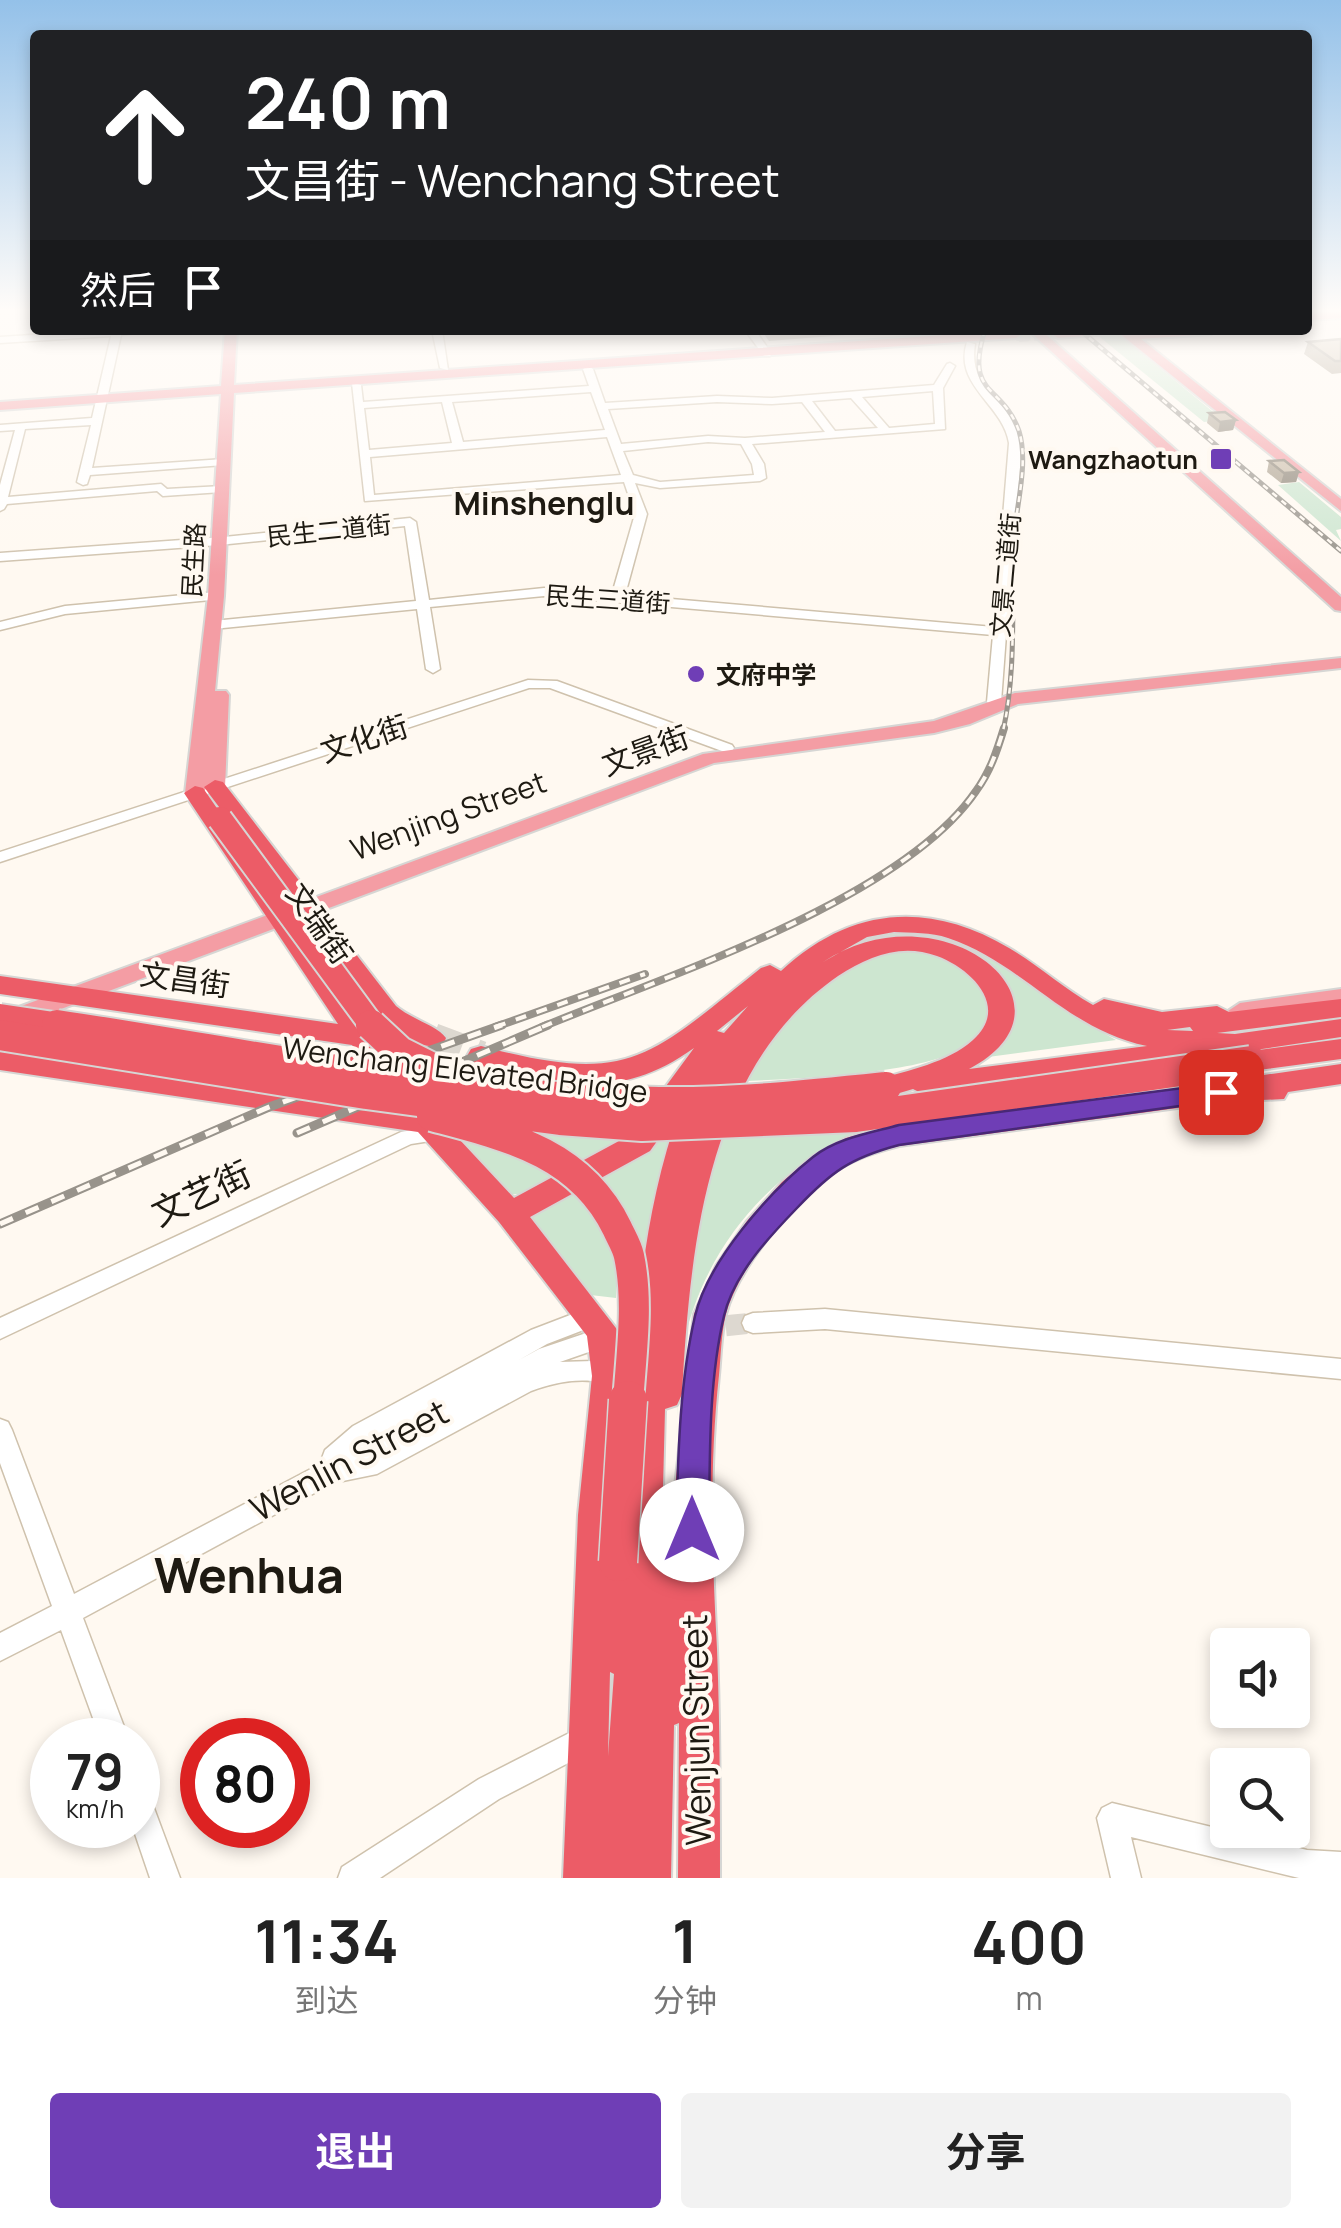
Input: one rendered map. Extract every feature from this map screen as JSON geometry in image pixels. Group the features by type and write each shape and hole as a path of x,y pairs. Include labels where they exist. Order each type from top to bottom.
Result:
{"highway":[{"path":"205,790 220,820 381,1038 400,1052 475,1088"},
{"name":"文瑞街","path":"205,790 305,904 387,1012 403,1027 434,1038"},
{"name":"文瑞街","path":"205,790 274,915 360,1037 375,1084"},
{"path":"481,1056 549,1076 607,1078 635,1072 682,1045 824,930 876,914 926,912 978,926 1008,941 1099,1007 1162,1021 1222,1028"},
{"path":"641,1762 644,1518 653,1282 660,1225 670,1178 710,1072 740,1032 803,963 846,934 896,923 954,930 984,941 1071,1004 1103,1023 1138,1036 1222,1028 1341,1008"},
{"path":"621,1878 641,1762 672,1284 686,1209 702,1154 736,1078 756,1047 782,1012 820,976 851,956 887,945 922,944 968,960 992,981 1002,1002 997,1031 978,1050 948,1068 886,1087"},
{"path":"510,1214 640,1143 693,1067 770,974"},
{"name":"文昌街","path":"0,984 360,1037"},
{"path":"0,999 304,1048 375,1084 537,1148 586,1182 619,1229 630,1253 634,1311 617,1606 590,1782"},
{"name":"Wenchang Elevated Bridge","path":"0,1016 560,1120 642,1126 789,1122 894,1112 1341,1049"},
{"name":"Wenchang Elevated Bridge","path":"0,1035 170,1062 375,1084 659,1102 758,1100 947,1084 1222,1028 1341,1028"},
{"path":"0,1050 86,1063 170,1062"},
{"path":"0,1060 431,1128"},
{"name":"Wenjun Street","path":"699,1878 693,1591 695,1437 703,1360 716,1301 758,1230 793,1190 824,1164 856,1146 899,1135 1271,1088 1341,1074"},
{"path":"375,1084 431,1128 510,1214 594,1328 603,1332 609,1376 596,1515 584,1878"},
{"path":"641,1762 693,1591"},
{"path":"617,1606 641,1762 650,1878"}],"main road":[{"path":"0,404 64,400"},
{"name":"民生路","path":"205,790 219,629 222,489 232,400"},
{"name":"民生路","path":"219,629 216,596 233,400"},
{"path":"1122,400 1341,606"},
{"path":"1124,400 1341,598"},
{"path":"1211,400 1341,506"},
{"path":"1218,400 1341,494"},
{"name":"Wenjing Street","path":"305,904 727,748 930,722 1011,694 1341,660"},
{"name":"文景街","path":"0,1016 722,754 934,727 975,716 1014,699 1341,660"},
{"path":"1222,1028 1341,998"},
{"path":"1271,1088 1341,1084"}],"street":[{"path":"80,494 102,400"},
{"path":"357,400 369,499 630,478 660,485 760,478 758,464 744,441"},
{"path":"358,405 437,400"},
{"path":"446,400 458,446"},
{"path":"597,400 642,514"},
{"path":"600,406 706,400"},
{"path":"774,400 810,400"},
{"path":"806,400 832,434"},
{"path":"858,400 886,430"},
{"path":"618,448 942,426 939,400"},
{"name":"文景二道街","path":"989,400 1012,428 1015,456 994,702"},
{"path":"0,428 98,421"},
{"path":"22,426 1,503 161,488 163,493 222,489"},
{"path":"364,454 612,434"},
{"path":"86,472 224,462"},
{"path":"617,599 646,497 660,485"},
{"name":"民生二道街","path":"0,557 410,522 433,669"},
{"name":"民生三道街","path":"424,609 544,592 1001,637"},
{"path":"0,626 65,610 216,596"},
{"name":"民生三道街","path":"219,629 556,600 1001,637"},
{"name":"文化街","path":"0,856 537,683 552,684 727,748"},
{"name":"文艺街","path":"0,1329 431,1128"},
{"path":"753,1323 825,1319 1341,1370"},
{"name":"Wenlin Street","path":"0,1648 594,1328"},
{"path":"312,1478 368,1466 524,1384 555,1372 593,1371 609,1376"},
{"path":"0,1430 107,1718"},
{"path":"352,1878 489,1788 590,1737"},
{"path":"1126,1878 1112,1818 1306,1864 1341,1867"},
{"path":"154,1848 165,1878"}],"green space":[{"path":"1177,400 1198,400 1223,420 1204,422"},
{"path":"1299,482 1341,517 1341,529 1336,530 1341,541 1278,485"},
{"path":"894,930 931,932 974,944 1068,1013 1116,1040 988,1057 1007,1036 1013,1007 960,957 926,939 906,936 852,944 856,938"},
{"path":"907,948 955,964 991,999 988,1027 970,1043 937,1059 884,1070 742,1081 774,1032 850,962"},
{"path":"444,1120 565,1176 525,1193 509,1195"},
{"path":"865,1129 799,1166 746,1216 706,1278 692,1313 679,1374 682,1291 719,1135"},
{"path":"529,1131 636,1134 585,1167"},
{"path":"660,1134 676,1134 641,1314 598,1179"},
{"path":"580,1189 616,1257 616,1298 582,1294 526,1212"}],"building":[{"path":"1225,412 1236,420 1220,422 1209,413"},
{"path":"1284,460 1299,472 1284,473 1269,461"}],"tunnel":[{"path":"433,1038 481,1056"},
{"path":"664,1332 753,1323"}],"railway":[{"path":"1000,400 1019,431 1023,457 1014,539 1010,684 1003,731"},
{"path":"1162,400 1341,551"},
{"path":"542,1027 777,931 894,867 941,830 976,791 993,761 1003,731"},
{"path":"495,1027 645,974"},
{"path":"0,1224 269,1107 502,1025"},
{"path":"297,1133 548,1025"}],"place":[{"name":"Wangzhaotun","path":"1221,459"},
{"name":"文府中学","path":"696,674"}],"district":[{"name":"Minshenglu","path":"544,503"},
{"name":"Wenhua","path":"249,1574"}],"route":[{"path":"692,1530 695,1437 710,1314 728,1275 758,1230 793,1190 824,1164 856,1146 899,1135 1221,1092"}]}
